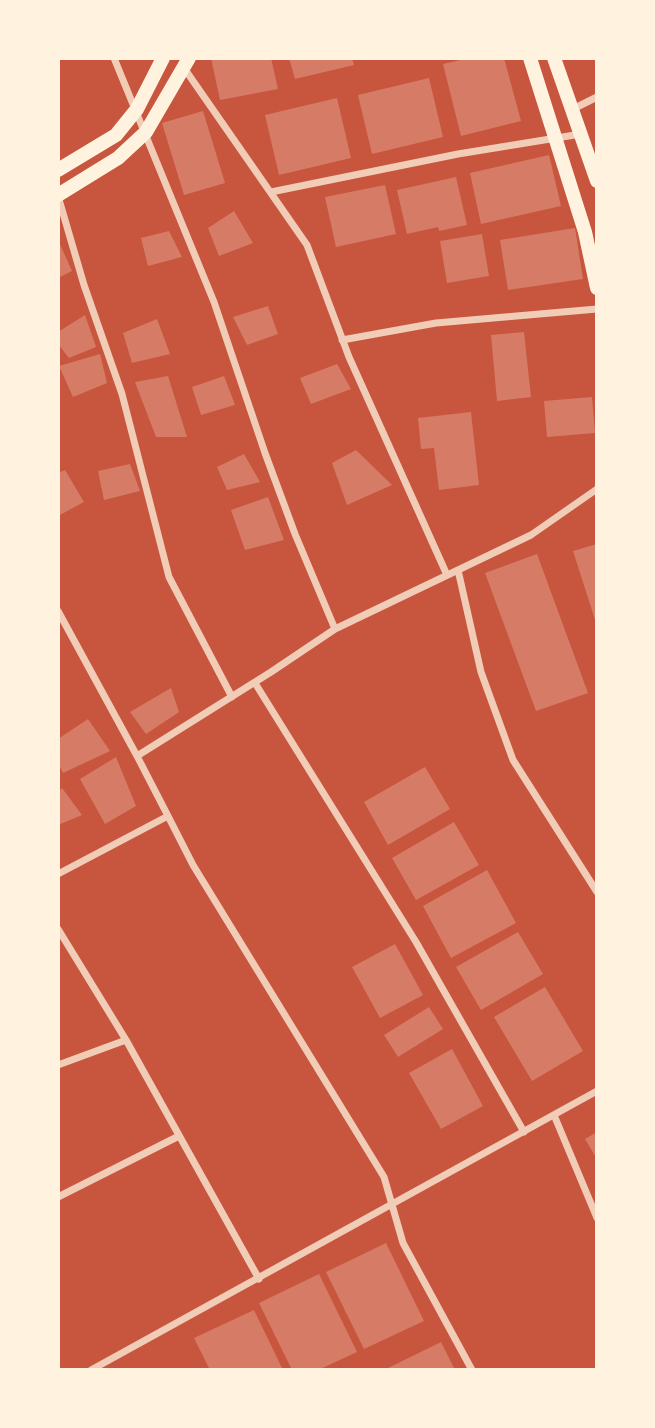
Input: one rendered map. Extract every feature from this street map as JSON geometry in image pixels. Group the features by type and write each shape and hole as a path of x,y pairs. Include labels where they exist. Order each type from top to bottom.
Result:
{"main road":[{"path":"59,166 116,135 137,109 163,58"},
{"path":"530,58 585,232 597,288"},
{"path":"554,58 597,181"},
{"path":"58,196 118,158 146,132 186,63"}],"street":[{"path":"114,58 214,302 265,453 335,629"},
{"path":"186,63 307,245 342,340 447,575"},
{"path":"573,109 597,97"},
{"path":"271,192 458,154 582,134"},
{"path":"58,196 84,285 122,394 169,577 232,697"},
{"path":"342,340 436,323 597,309"},
{"path":"137,756 335,629 531,535 597,489"},
{"path":"458,570 481,672 513,760 597,892"},
{"path":"58,611 193,864 384,1177 390,1207 402,1243 472,1370"},
{"path":"254,683 416,942 524,1132"},
{"path":"58,874 168,817"},
{"path":"58,929 126,1040 259,1279"},
{"path":"58,1065 126,1040"},
{"path":"91,1370 597,1091"},
{"path":"554,1115 597,1217"},
{"path":"58,1197 179,1136"}],"building":[{"path":"211,58 271,58 278,89 220,100"},
{"path":"289,58 352,58 354,65 295,79"},
{"path":"469,58 504,58 521,121 461,136 443,64"},
{"path":"429,78 443,137 372,154 358,95"},
{"path":"337,98 351,158 279,175 265,115"},
{"path":"203,111 225,183 184,195 162,123"},
{"path":"549,155 561,206 481,224 470,173"},
{"path":"456,177 467,225 439,231 438,227 407,234 397,190"},
{"path":"385,185 396,234 336,247 325,197"},
{"path":"234,211 253,243 219,256 208,228"},
{"path":"575,228 583,279 508,290 500,240"},
{"path":"169,231 182,257 148,266 141,238"},
{"path":"482,234 489,276 447,283 440,241"},
{"path":"58,240 72,271 58,278"},
{"path":"268,306 278,334 247,345 233,317"},
{"path":"85,315 96,347 69,358 58,344 58,332"},
{"path":"157,319 170,354 132,363 123,333"},
{"path":"524,332 531,397 497,401 491,335"},
{"path":"100,354 107,383 73,397 59,366"},
{"path":"337,364 351,389 311,404 300,378"},
{"path":"168,376 187,437 156,437 135,382"},
{"path":"224,376 235,405 201,415 192,387"},
{"path":"592,397 595,433 547,437 544,401"},
{"path":"471,412 479,485 439,490 434,448 421,449 418,418"},
{"path":"356,450 392,485 347,505 332,463"},
{"path":"244,454 260,482 227,490 217,467"},
{"path":"130,464 140,491 104,500 98,471"},
{"path":"65,470 84,502 58,516 58,473"},
{"path":"268,497 284,540 245,550 231,510"},
{"path":"597,544 597,626 573,551"},
{"path":"537,554 588,693 536,711 485,573"},
{"path":"171,688 179,712 146,734 130,712"},
{"path":"88,719 110,751 63,773 58,763 58,739"},
{"path":"116,757 136,806 105,824 80,779"},
{"path":"425,767 450,809 388,845 364,802"},
{"path":"62,788 82,815 58,825 58,792"},
{"path":"454,822 479,865 416,900 392,858"},
{"path":"487,870 516,923 451,958 423,906"},
{"path":"518,932 543,974 481,1010 456,967"},
{"path":"395,944 423,995 380,1018 352,967"},
{"path":"545,987 583,1051 532,1081 494,1017"},
{"path":"429,1007 443,1029 398,1057 384,1035"},
{"path":"452,1049 483,1106 441,1129 409,1073"},
{"path":"597,1132 597,1159 585,1139"},
{"path":"386,1243 424,1321 364,1349 326,1272"},
{"path":"319,1274 357,1352 318,1370 292,1370 259,1303"},
{"path":"254,1310 283,1370 210,1370 194,1338"},
{"path":"441,1342 455,1370 384,1370"}]}
